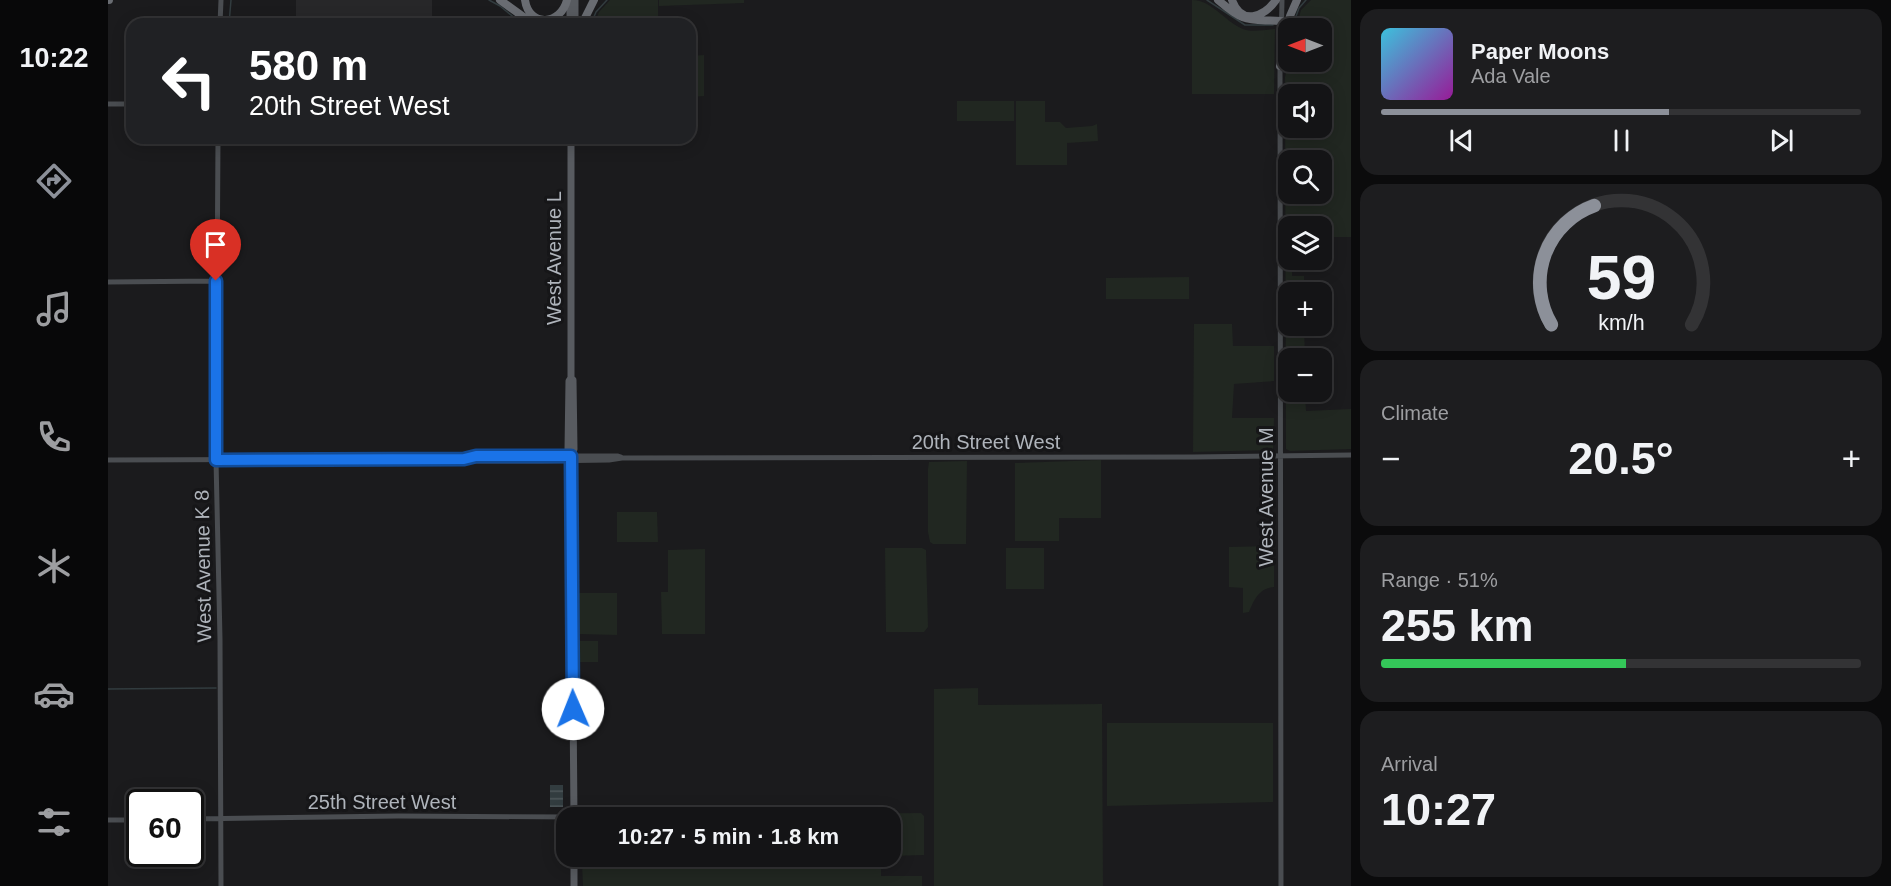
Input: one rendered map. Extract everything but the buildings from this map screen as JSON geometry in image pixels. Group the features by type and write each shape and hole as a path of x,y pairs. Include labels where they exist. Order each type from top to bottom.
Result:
{"highway":[{"path":"500,0 525,18"},
{"path":"525,0 530,13 538,18"},
{"path":"552,18 561,13 568,0"},
{"path":"585,18 594,0"},
{"path":"1218,0 1241,18 1278,21"},
{"path":"1232,0 1241,13 1254,16 1264,13 1276,0"},
{"path":"1290,18 1297,0"}],"main road":[{"path":"220,0 220,18"},
{"path":"568,0 570,18"},
{"path":"575,0 575,18"},
{"name":"West Avenue M","path":"1281,18 1282,0"},
{"name":"West Avenue M","path":"1280,72 1281,886"},
{"path":"108,104 126,104"},
{"name":"West Avenue K 8","path":"218,144 216,460 220,639 221,886"},
{"name":"West Avenue L","path":"571,144 571,378 569,381 568,449 571,458 573,807"},
{"path":"108,282 216,281"},
{"name":"20th Street West","path":"108,460 464,459 476,461 571,458 609,460 622,458 1351,454"},
{"name":"25th Street West","path":"204,819 398,816 556,817"},
{"path":"108,820 126,820"},
{"path":"574,867 574,886"}],"shaded area":[{"path":"296,0 432,0 432,18 296,18"},
{"path":"610,0 658,0 658,18 596,18"},
{"path":"659,0 744,0 744,3 659,6"},
{"path":"1192,0 1206,4 1246,30 1275,29 1274,94 1192,94"},
{"path":"1311,0 1351,0 1351,237 1332,237 1332,216 1285,216 1285,204 1332,204 1332,150 1285,150 1285,138 1332,138 1332,84 1285,84 1285,77 1286,72 1332,72 1332,18 1299,18 1301,10"},
{"path":"704,55 704,96 696,97 696,56"},
{"path":"957,101 1014,101 1014,121 957,121"},
{"path":"1016,101 1045,101 1045,122 1060,122 1066,128 1097,124 1098,141 1067,143 1067,165 1016,165"},
{"path":"1286,270 1292,270 1292,276 1304,276 1304,282 1286,282"},
{"path":"1189,277 1189,299 1106,299 1106,278"},
{"path":"1194,324 1232,324 1233,346 1274,346 1274,381 1234,384 1232,418 1274,418 1273,450 1193,452"},
{"path":"1286,336 1304,336 1305,348 1286,348"},
{"path":"1286,402 1306,402 1306,411 1351,409 1351,449 1290,451 1286,449"},
{"path":"1101,460 1101,518 1059,518 1059,541 1015,541 1015,463"},
{"path":"967,461 966,544 933,544 930,542 928,532 929,462"},
{"path":"617,512 657,512 658,542 617,542"},
{"path":"1274,546 1274,587 1261,592 1249,612 1243,613 1243,588 1229,587 1229,547"},
{"path":"885,548 922,548 926,550 928,627 924,632 886,632"},
{"path":"1006,548 1044,548 1044,589 1006,589"},
{"path":"705,549 705,634 662,634 661,592 668,592 668,550"},
{"path":"579,593 617,593 617,635 578,634"},
{"path":"579,641 598,641 598,662 579,662"},
{"path":"978,688 978,705 1102,704 1103,886 934,886 934,689"},
{"path":"1107,723 1273,723 1273,802 1107,806"},
{"path":"550,785 563,785 563,807 550,807"},
{"path":"901,813 921,813 924,816 924,855 901,856"},
{"path":"582,867 881,867 881,876 922,876 922,886 583,886"}],"waterway":[{"path":"230,18 231,0"},
{"path":"489,0 515,18"},
{"path":"594,18 607,0"},
{"path":"1207,0 1245,25 1273,25"},
{"path":"1295,18 1299,8 1306,0"},
{"path":"108,689 216,688"}],"route":[{"path":"216,281 216,460 571,456 573,709"}]}
